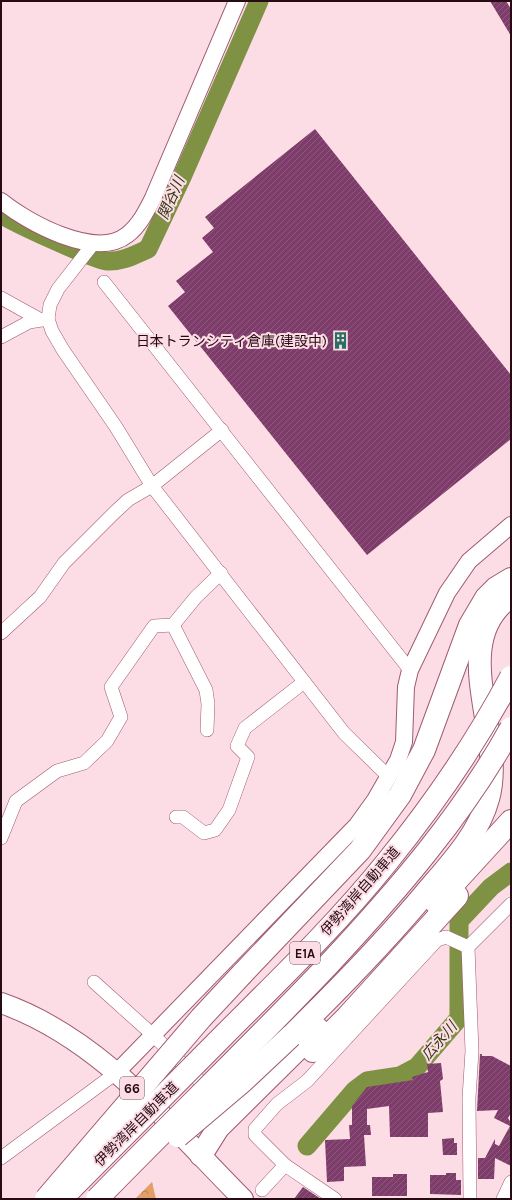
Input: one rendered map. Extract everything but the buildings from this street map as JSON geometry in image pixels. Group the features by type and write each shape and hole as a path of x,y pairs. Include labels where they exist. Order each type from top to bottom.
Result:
{"highway":[{"path":"46,1199 201,1018 345,866 374,833 400,795 415,769 435,724 462,642 477,611 486,598 496,588 511,579"},
{"path":"110,1199 146,1163 254,1071 335,992 370,956 446,869 471,836 489,798 491,778 489,743 480,674 480,657 486,626 494,612 511,596"},
{"name":"伊勢湾岸自動車道","path":"61,1199 291,967 341,915 387,862 461,763 490,716 511,677"},
{"name":"伊勢湾岸自動車道","path":"96,1199 309,985 398,888 448,824 480,779 511,728"},
{"path":"201,1155 218,1128 340,1007 511,821"},
{"path":"201,1155 228,1137 272,1100 511,836"}],"main road":[{"name":"66","path":"1,1003 20,1010 70,1037 116,1073 162,1115 243,1199"}],"street":[{"path":"44,319 58,289 88,250 126,236 139,224 153,198 237,1"},
{"path":"1,201 49,230 88,250"},
{"path":"104,282 410,670"},
{"path":"1,298 44,319 63,350 116,427 152,486 344,733 389,777"},
{"path":"1,338 29,322 44,319"},
{"path":"1,633 40,597 64,563 128,500 152,486 222,430"},
{"path":"1,1158 116,1073 357,825 389,777 398,760 404,742 406,687 410,670 446,593 459,574 482,548 511,525"},
{"path":"1,838 16,801 57,771 84,763 107,741 121,717 111,687 154,626 173,625 196,597 221,573"},
{"path":"173,625 206,690 208,704 207,730"},
{"path":"176,817 183,817 204,833 215,830 229,810 248,757 237,746 245,728 304,682"},
{"path":"470,1199 469,1098 472,1051 467,946 511,904"},
{"path":"335,1199 286,1165 255,1135 254,1129 272,1100 307,1080 437,940 446,938 467,946"},
{"path":"94,982 153,1035 222,1103"},
{"path":"262,1190 286,1165"},
{"path":"503,1199 511,1182"}],"green space":[{"path":"152,1182 156,1199 135,1199"}],"waterway":[{"name":"関谷川","path":"1,214 87,255 107,261 123,259 148,249 182,177 259,1"},
{"name":"広永川","path":"307,1146 355,1090 367,1081 400,1076 417,1067 459,1018 459,921 491,887 511,872"}],"place":[{"name":"日本トランシティ倉庫(建設中)","path":"340,341"}]}
